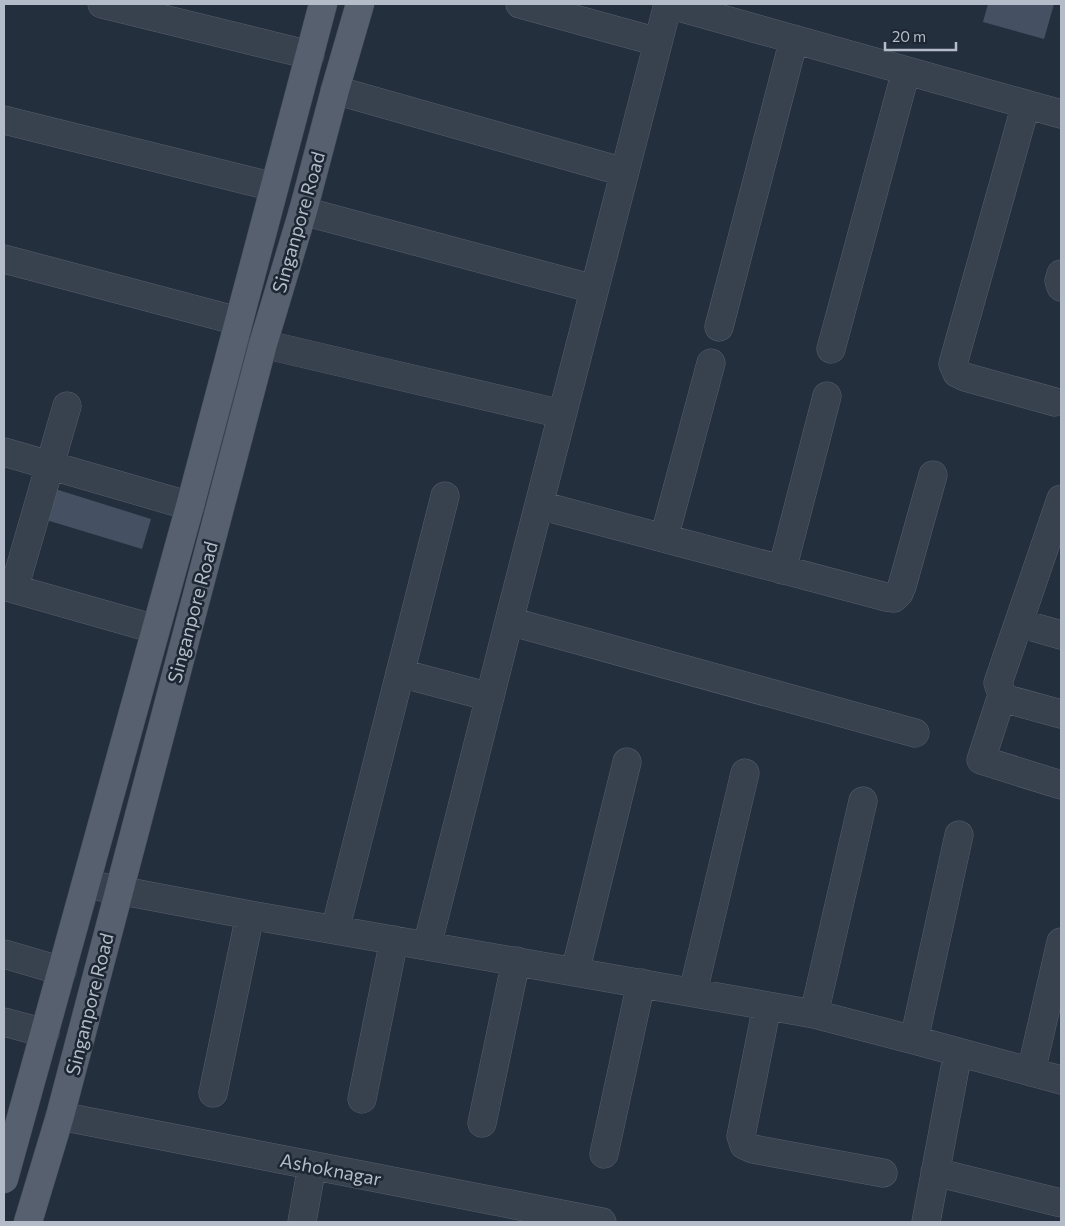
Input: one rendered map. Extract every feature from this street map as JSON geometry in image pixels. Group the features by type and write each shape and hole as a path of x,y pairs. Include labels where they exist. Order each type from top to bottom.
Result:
{"main road":[{"name":"Singanpore Road","path":"4,1179 9,1145 45,1034 190,506 323,4"},
{"name":"Singanpore Road","path":"28,1222 60,1116 263,344 360,4"}],"street":[{"path":"102,4 310,54"},
{"path":"520,4 658,42"},
{"path":"427,946 668,4 1061,114"},
{"path":"719,328 794,39"},
{"path":"831,349 906,71"},
{"path":"335,90 624,172"},
{"path":"1026,104 953,364 957,373 965,377 1055,402"},
{"path":"4,120 274,187"},
{"path":"302,211 594,289"},
{"path":"4,259 238,320"},
{"path":"1061,274 1059,281 1061,287"},
{"path":"263,344 562,414"},
{"path":"664,538 711,362"},
{"path":"782,570 827,396"},
{"path":"67,406 50,465 9,587 155,629"},
{"path":"4,452 190,506"},
{"path":"539,505 886,598 894,598 902,586 933,476"},
{"path":"335,930 445,496"},
{"path":"1061,499 1054,546 1019,623 998,683 1002,695 981,760 1061,785"},
{"path":"509,621 915,733"},
{"path":"1019,623 1061,635"},
{"path":"400,674 490,697"},
{"path":"1002,695 1010,700 1061,714"},
{"path":"575,972 628,762"},
{"path":"693,992 745,773"},
{"path":"814,1014 863,801"},
{"path":"914,1040 959,835"},
{"path":"86,884 250,915 814,1014 1061,1080"},
{"path":"213,1093 250,915"},
{"path":"362,1099 394,940"},
{"path":"1032,1072 1056,992 1061,942"},
{"path":"4,954 62,971"},
{"path":"482,1123 516,961"},
{"path":"604,1154 641,983"},
{"path":"767,1006 741,1136 744,1145 753,1149 883,1173"},
{"path":"4,1022 45,1034"},
{"path":"926,1222 958,1052"},
{"name":"Ashoknagar","path":"60,1116 602,1222"},
{"path":"302,1222 312,1166"},
{"path":"935,1172 1061,1203"}],"building":[{"path":"988,4 1054,4 1044,39 983,22"},
{"path":"52,488 151,519 142,549 43,519"}]}
